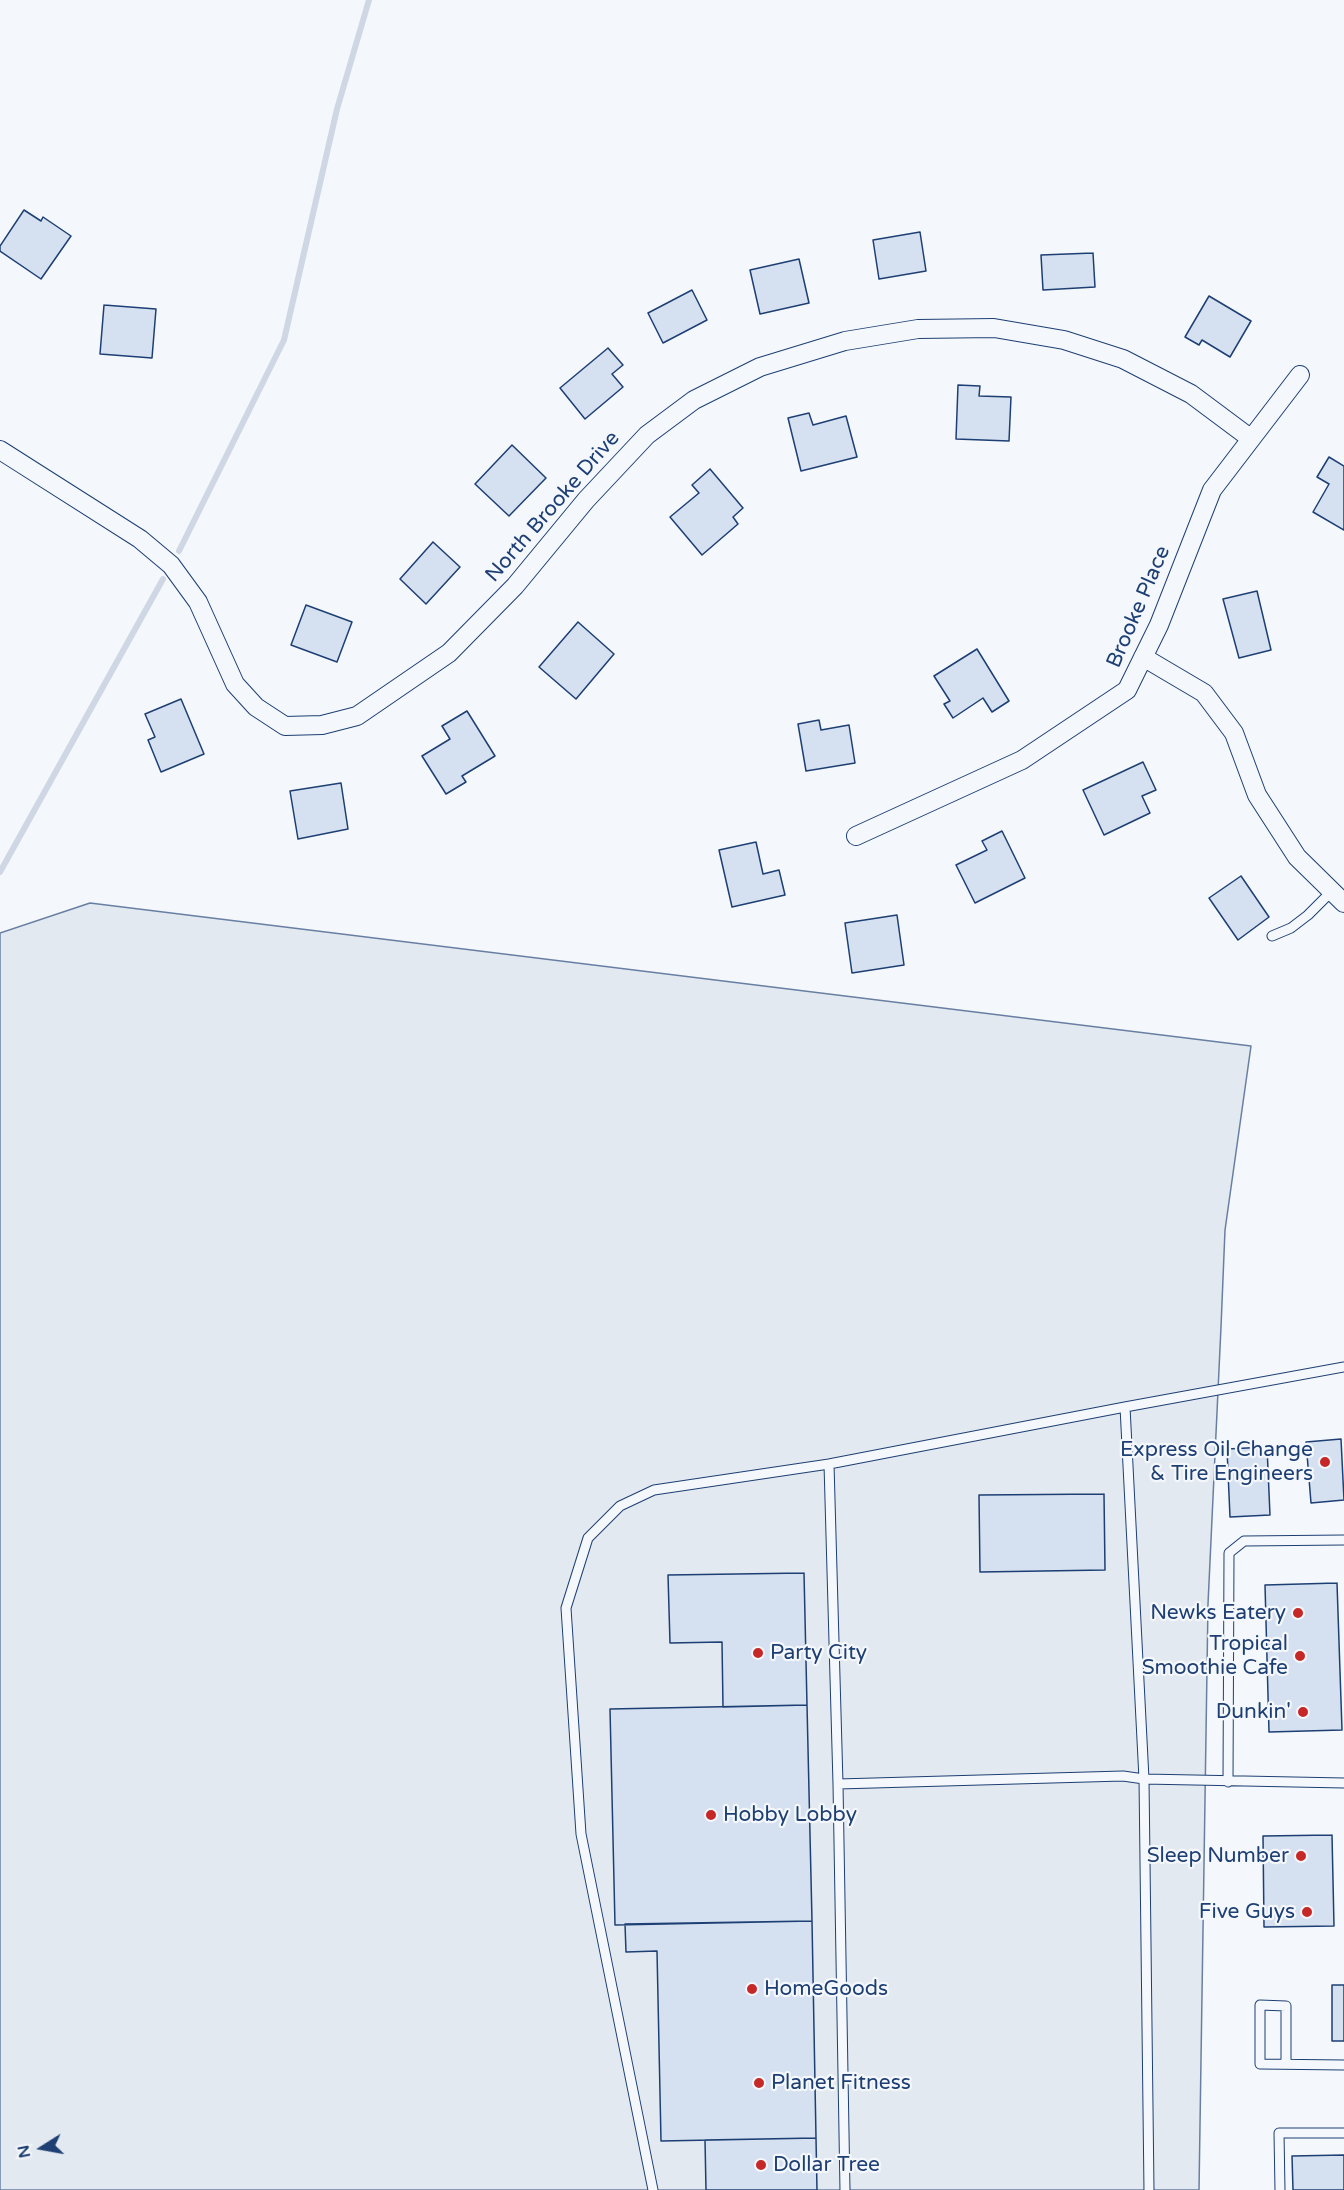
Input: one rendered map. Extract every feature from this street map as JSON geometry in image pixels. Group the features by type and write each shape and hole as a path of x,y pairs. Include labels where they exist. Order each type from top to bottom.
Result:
{"street":[{"name":"North Brooke Drive","path":"0,450 140,539 171,565 198,602 235,684 256,707 285,726 294,726 322,725 357,716 449,652 515,586 586,500 647,435 694,400 760,367 845,341 918,329 994,328 1064,340 1123,359 1191,394 1250,438"},
{"name":"Brooke Place","path":"856,836 1022,760 1127,690 1159,625 1212,490 1300,375"},
{"path":"1143,657 1204,693 1234,733 1257,795 1297,857 1338,897"}],"lane":[{"path":"1272,936 1291,928 1338,897"},
{"path":"653,2190 581,1834 566,1608 588,1538 620,1506 654,1490 829,1464 1344,1367"},
{"path":"1125,1407 1144,1779 1149,2190"},
{"path":"829,1464 846,2190"},
{"path":"1228,1782 1229,1553 1244,1541 1344,1540"},
{"path":"838,1784 1123,1776 1228,1782 1344,1783"},
{"path":"1286,2064 1286,2006 1260,2006 1260,2064 1344,2065"},
{"path":"1280,2190 1279,2133 1344,2133"}],"shaded area":[{"path":"90,903 1251,1046 1225,1230 1208,1604 1199,2190 0,2190 0,933"}],"building":[{"path":"24,210 41,221 43,217 71,236 41,279 0,251 0,246"},
{"path":"920,232 926,271 879,279 873,240"},
{"path":"1093,253 1095,287 1043,290 1041,255"},
{"path":"799,259 809,303 760,314 750,270"},
{"path":"692,290 707,320 663,343 648,313"},
{"path":"1209,296 1251,321 1230,357 1202,340 1199,345 1185,337"},
{"path":"104,305 156,309 152,358 100,354"},
{"path":"608,348 623,365 612,374 623,387 585,419 560,388"},
{"path":"958,385 980,386 979,396 1011,397 1009,441 956,439"},
{"path":"809,413 813,425 846,416 857,457 801,471 788,418"},
{"path":"512,445 546,478 509,516 475,484"},
{"path":"1329,457 1344,466 1344,530 1313,512 1329,484 1317,477"},
{"path":"710,469 743,508 733,517 738,524 702,555 670,517 699,493 692,485"},
{"path":"433,542 460,567 426,604 400,579"},
{"path":"1257,591 1271,650 1239,658 1223,599"},
{"path":"306,605 352,622 337,662 291,645"},
{"path":"578,622 614,654 576,699 539,667"},
{"path":"977,649 1009,701 992,712 983,698 953,718 944,704 950,701 934,676"},
{"path":"181,699 204,754 161,772 148,740 155,737 145,714"},
{"path":"467,711 495,756 462,776 466,782 446,794 422,756 450,739 442,726"},
{"path":"819,720 821,730 849,725 855,763 806,771 798,724"},
{"path":"1143,762 1156,790 1142,796 1150,813 1104,835 1083,790"},
{"path":"341,783 348,829 298,839 290,791"},
{"path":"1002,831 1025,878 975,903 956,865 987,850 982,841"},
{"path":"756,842 763,874 779,870 785,895 732,907 719,850"},
{"path":"1241,876 1269,917 1238,940 1209,898"},
{"path":"897,915 904,965 852,973 845,923"},
{"name":"Express Oil Change & Tire Engineers","path":"1341,1439 1344,1500 1311,1503 1306,1442"},
{"path":"1267,1447 1270,1515 1230,1517 1227,1449"},
{"path":"1104,1494 1105,1570 980,1572 979,1495"},
{"path":"804,1573 807,1705 723,1707 722,1642 670,1643 668,1575"},
{"path":"1337,1583 1342,1730 1269,1732 1265,1585"},
{"name":"Hobby Lobby","path":"807,1705 812,1921 615,1925 610,1709"},
{"path":"1332,1835 1334,1926 1264,1927 1263,1836"},
{"path":"812,1921 816,2138 661,2141 657,1951 626,1952 625,1924"},
{"path":"1332,1985 1344,1985 1344,2041 1332,2041"},
{"name":"Dollar Tree","path":"816,2138 817,2190 706,2190 705,2140"},
{"path":"1344,2155 1344,2190 1293,2190 1292,2156"}],"waterway":[{"path":"179,551 284,340 337,109 369,0"},
{"path":"0,872 163,579"}],"place":[{"name":"Express Oil Change & Tire Engineers","path":"1325,1462"},
{"name":"Newks Eatery","path":"1298,1613"},
{"name":"Party City","path":"758,1653"},
{"name":"Tropical Smoothie Cafe","path":"1300,1656"},
{"name":"Dunkin'","path":"1303,1712"},
{"name":"Hobby Lobby","path":"711,1815"},
{"name":"Sleep Number","path":"1301,1856"},
{"name":"Five Guys","path":"1307,1912"},
{"name":"HomeGoods","path":"752,1989"},
{"name":"Planet Fitness","path":"759,2083"},
{"name":"Dollar Tree","path":"761,2165"}]}
